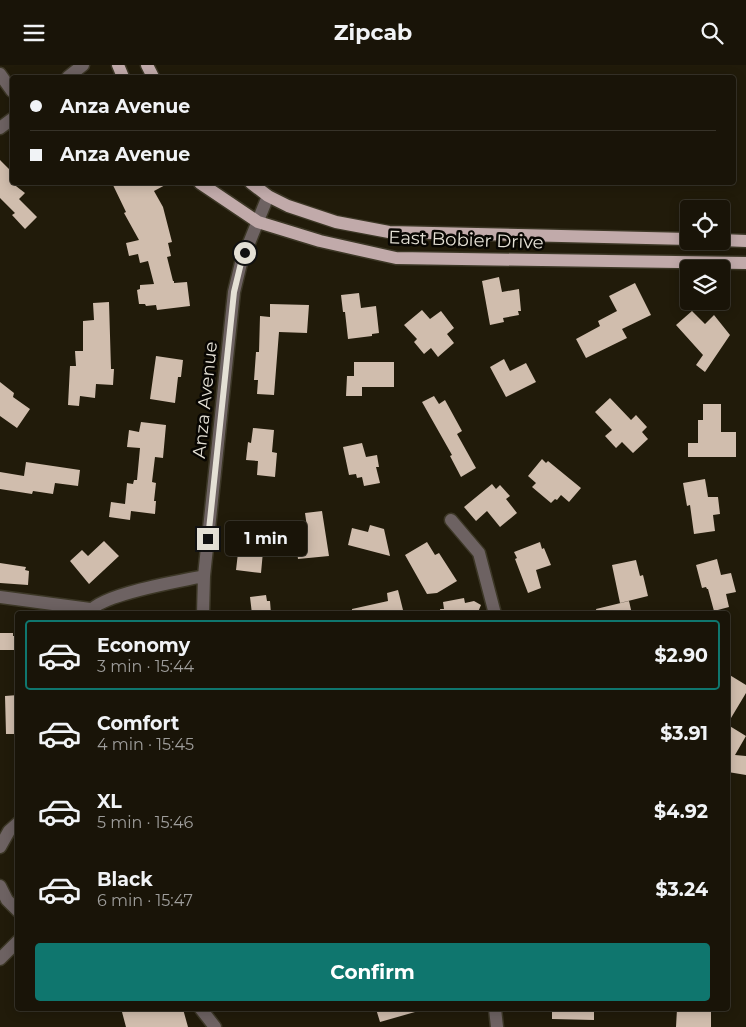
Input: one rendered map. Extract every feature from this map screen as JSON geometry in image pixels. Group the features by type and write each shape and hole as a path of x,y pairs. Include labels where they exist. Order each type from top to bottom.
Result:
{"main road":[{"name":"East Bobier Drive","path":"203,185 258,222 320,241 396,258 746,263"},
{"name":"East Bobier Drive","path":"254,185 268,196 288,206 336,222 389,232 680,239"},
{"path":"730,240 746,241"}],"street":[{"path":"71,75 84,65"},
{"path":"0,74 10,88"},
{"name":"Anza Avenue","path":"203,611 204,576 234,292 241,263 268,196"},
{"path":"451,520 480,553 494,611"},
{"path":"0,597 89,611 108,599 134,591 204,576"},
{"path":"0,847 9,831 15,826"},
{"path":"0,886 7,900 15,908"},
{"path":"0,959 15,944"},
{"path":"203,1011 215,1027"},
{"path":"495,1011 497,1027"}],"building":[{"path":"0,160 10,170 10,185 15,185 25,193 19,199 37,217 25,229 12,215 15,213 0,198"},
{"path":"113,185 165,185 154,191 163,207 172,242 168,243 171,256 167,257 174,283 187,282 190,306 157,310 156,305 146,306 145,304 139,304 137,290 140,289 140,285 154,284 148,261 140,263 138,254 129,256 126,243 139,240 124,213 126,212"},
{"path":"499,277 502,292 519,289 521,311 518,311 519,315 503,318 504,322 490,325 482,281"},
{"path":"635,283 651,315 622,329 627,338 586,358 576,339 600,326 598,321 617,311 609,296"},
{"path":"359,293 361,308 376,306 379,333 372,334 372,336 348,339 341,295"},
{"path":"109,302 111,369 114,369 113,385 96,384 95,398 80,396 79,406 68,405 70,366 76,366 75,351 83,351 83,321 94,320 93,303"},
{"path":"270,304 309,305 307,333 279,332 274,395 257,394 258,380 254,380 256,352 259,352 260,316 270,317"},
{"path":"422,310 430,319 441,311 454,328 447,334 454,343 438,357 431,348 424,354 414,342 417,339 404,325"},
{"path":"692,311 705,324 714,315 730,335 705,372 696,365 703,355 676,325"},
{"path":"156,356 183,360 181,377 178,377 175,403 150,399"},
{"path":"504,359 510,371 526,363 536,382 506,397 490,367"},
{"path":"354,362 394,362 394,387 362,387 362,396 346,396 347,376 354,376"},
{"path":"0,382 14,393 13,397 30,409 17,428 0,416"},
{"path":"434,396 439,404 445,400 462,431 457,434 476,468 461,477 450,456 452,455 422,402"},
{"path":"610,398 631,420 636,415 647,427 642,432 648,439 633,453 622,442 616,448 605,436 612,430 595,412"},
{"path":"703,404 721,404 721,432 736,432 736,457 688,457 688,443 698,443 698,420 703,420"},
{"path":"141,422 166,425 163,458 155,457 152,482 156,483 155,514 131,511 130,520 109,517 111,502 125,504 127,483 133,484 134,480 137,480 140,448 127,447 129,430 139,432"},
{"path":"253,428 274,430 272,452 277,453 275,477 257,475 258,461 246,460 248,442 251,443"},
{"path":"362,443 366,457 377,455 379,467 376,467 380,483 364,486 362,477 357,478 356,474 349,475 343,447"},
{"path":"542,459 546,463 548,461 581,488 569,502 561,495 551,503 532,487 536,483 528,476"},
{"path":"26,462 80,470 78,486 55,483 53,494 33,491 32,494 0,489 0,472 24,476"},
{"path":"705,479 708,497 718,497 720,514 713,515 715,531 694,534 690,505 687,506 683,483"},
{"path":"492,484 496,489 500,485 510,496 506,499 517,513 500,527 487,511 476,521 464,507"},
{"path":"322,511 329,556 298,559 294,528 307,527 305,513"},
{"path":"370,525 384,529 390,556 348,545 352,528 368,532"},
{"path":"241,527 265,530 261,573 236,570"},
{"path":"104,541 119,556 89,584 70,561 82,550 88,556"},
{"path":"427,542 435,555 439,553 457,581 437,593 427,594 405,555"},
{"path":"540,542 551,565 536,570 541,588 528,593 514,552"},
{"path":"717,559 721,575 731,573 736,592 726,594 729,607 714,611 708,589 706,587 702,588 696,565"},
{"path":"636,560 640,576 643,575 648,596 620,603 612,565"},
{"path":"0,563 26,567 25,570 29,571 28,585 0,583"},
{"path":"398,590 403,611 352,611 352,609 388,601 387,593"},
{"path":"266,595 267,601 270,601 271,611 252,611 250,597"},
{"path":"464,598 465,603 474,601 481,605 478,611 440,611 440,609 444,609 443,602"},
{"path":"629,601 631,611 596,611 596,609"},
{"path":"0,633 13,633 13,636 15,636 15,650 0,650"},
{"path":"730,675 746,685 746,693 730,720"},
{"path":"15,695 15,734 6,734 5,696"},
{"path":"730,726 746,736 735,755 746,756 746,775 730,772"},
{"path":"184,1011 188,1027 126,1027 122,1012"},
{"path":"377,1011 415,1012 380,1022"},
{"path":"552,1011 594,1011 594,1020 552,1019"},
{"path":"677,1011 711,1011 711,1027 676,1027"}],"route":[{"path":"208,539 234,292 245,253"}]}
